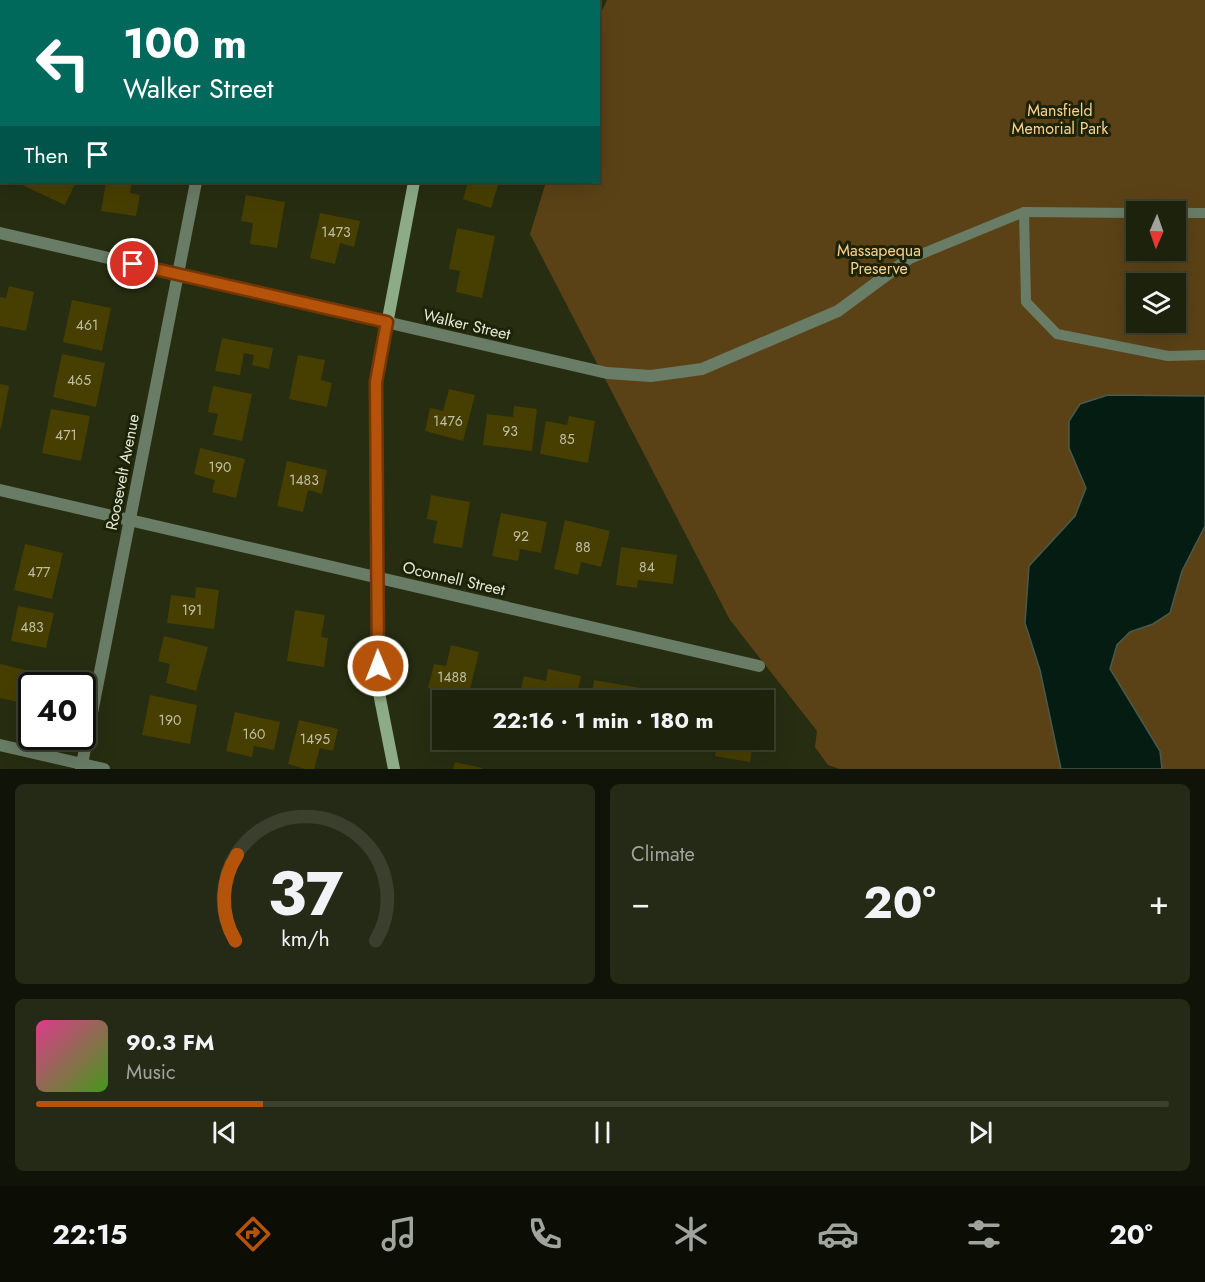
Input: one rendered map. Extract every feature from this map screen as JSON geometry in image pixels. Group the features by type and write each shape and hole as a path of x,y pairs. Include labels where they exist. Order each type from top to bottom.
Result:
{"street":[{"name":"Roosevelt Avenue","path":"82,766 196,183"},
{"path":"394,769 378,688 376,382 414,183"},
{"name":"Walker Street","path":"0,233 607,373 651,375 702,369 838,310 907,260"},
{"name":"Oconnell Street","path":"0,490 759,666"},
{"path":"0,745 82,766 104,769"}],"lane":[{"path":"1024,212 1026,302 1057,334 1168,356 1205,355"},
{"path":"907,260 1024,212 1126,213"},
{"path":"1186,213 1205,213"}],"green space":[{"name":"Massapequa Preserve","path":"607,0 1205,0 1205,769 840,769 828,765 815,747 817,731 730,620 530,234 546,183 600,183 600,15"}],"shaded area":[{"path":"1108,395 1205,396 1205,526 1182,571 1170,613 1153,624 1130,632 1117,645 1110,669 1160,751 1162,769 1061,769 1040,670 1025,623 1029,566 1075,516 1086,488 1069,448 1069,421 1080,404"}],"building":[{"path":"26,183 76,183 65,205 24,186"},
{"path":"106,183 132,183 130,193 140,195 136,216 101,211"},
{"path":"468,183 499,183 491,208 463,199"},
{"path":"246,195 285,202 277,248 250,244 253,223 241,221"},
{"path":"320,213 360,221 354,247 340,243 335,264 310,258"},
{"path":"457,228 495,236 482,298 456,292 460,271 449,269"},
{"path":"9,286 34,292 26,331 0,326 0,297 6,298"},
{"path":"72,300 111,308 102,351 63,342"},
{"path":"222,338 273,348 269,369 252,365 254,355 244,353 240,375 215,371"},
{"path":"62,354 105,363 96,407 53,397"},
{"path":"298,355 325,360 321,380 332,383 327,407 289,399"},
{"path":"0,384 9,386 1,429 0,429"},
{"path":"213,386 252,394 242,441 213,435 218,414 208,412"},
{"path":"449,389 475,395 463,441 425,431 430,408 443,411"},
{"path":"514,406 537,409 532,451 483,445 487,414 513,417"},
{"path":"51,409 90,416 81,461 42,453"},
{"path":"569,416 595,421 588,463 540,454 546,421 567,425"},
{"path":"200,448 245,459 236,498 212,492 215,480 194,474"},
{"path":"287,461 327,470 322,494 308,490 303,512 277,506"},
{"path":"431,495 470,502 462,548 433,543 437,521 427,519"},
{"path":"501,513 547,522 541,553 520,549 518,561 492,556"},
{"path":"565,520 610,531 601,567 581,562 578,575 554,569"},
{"path":"25,544 63,553 52,599 14,590"},
{"path":"621,547 677,555 673,584 638,580 637,588 616,585"},
{"path":"196,587 219,590 214,629 167,623 171,595 195,598"},
{"path":"18,606 54,613 46,648 11,641"},
{"path":"295,610 325,615 321,637 328,638 324,667 287,661"},
{"path":"164,636 208,647 196,691 166,683 170,664 158,661"},
{"path":"451,645 479,652 470,690 428,688 434,664 446,666"},
{"path":"0,664 34,672 18,672 18,702 0,698"},
{"path":"548,669 581,676 578,690 520,690 524,676 546,681"},
{"path":"594,680 646,689 646,690 592,690"},
{"path":"150,695 197,705 190,744 142,735"},
{"path":"235,712 280,722 274,750 254,746 252,757 226,751"},
{"path":"299,720 338,729 333,751 320,748 314,769 288,764"},
{"path":"716,750 752,750 750,762 715,756"},
{"path":"455,762 482,768 482,769 453,769"}],"route":[{"path":"133,264 387,322 376,382 378,666"}],"park label":[{"name":"Mansfield Memorial Park","path":"1060,119"}]}
